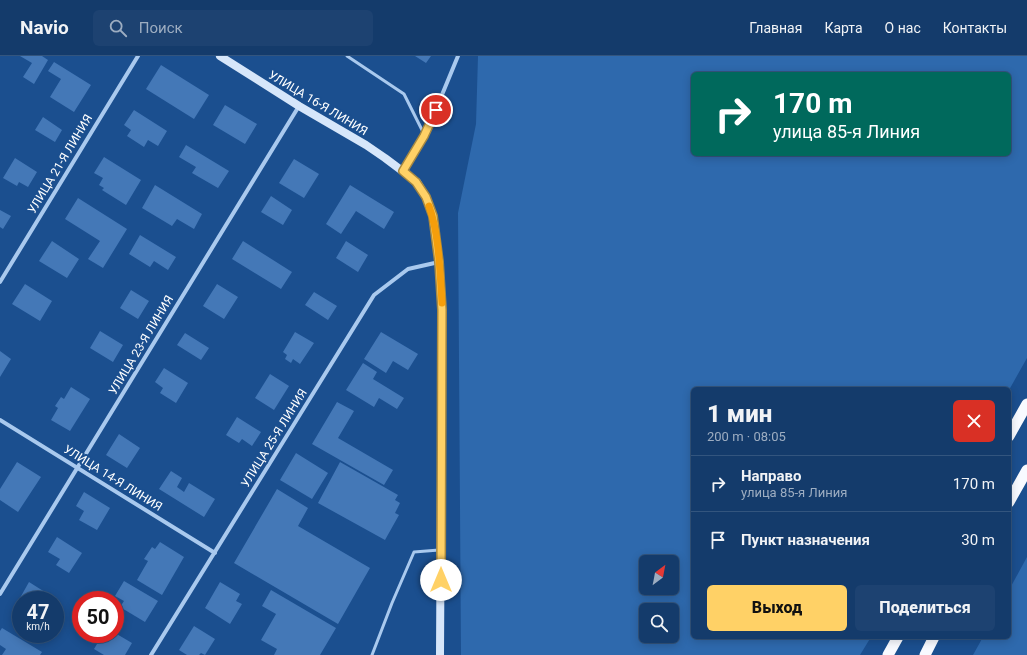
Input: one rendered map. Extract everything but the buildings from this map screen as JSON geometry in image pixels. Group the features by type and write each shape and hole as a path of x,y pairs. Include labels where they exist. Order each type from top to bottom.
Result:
{"highway":[{"path":"1011,432 1027,404"},
{"path":"1011,498 1027,470"},
{"path":"888,655 897,639"},
{"path":"925,655 933,639"}],"main road":[{"name":"УЛИЦА 16-Я ЛИНИЯ","path":"220,56 299,106 366,145 403,171 416,182 426,197 433,216 439,262 442,310 440,655"}],"street":[{"name":"УЛИЦА 21-Я ЛИНИЯ","path":"0,282 138,56"},
{"path":"403,171 424,136 458,56"},
{"name":"УЛИЦА 23-Я ЛИНИЯ","path":"0,594 299,106"},
{"name":"УЛИЦА 25-Я ЛИНИЯ","path":"151,655 374,295 408,269 439,262"},
{"name":"УЛИЦА 14-Я ЛИНИЯ","path":"0,420 214,553"}],"lane":[{"path":"347,56 404,94 424,136"},
{"path":"372,655 414,552 441,550"}],"shaded area":[{"path":"478,56 1027,56 1027,358 1011,387 691,387 691,639 870,639 860,655 461,655 458,213 476,124"},
{"path":"1027,557 1027,655 973,655 982,639 1011,639 1011,586"}],"slow traffic":[{"path":"429,206 433,216 439,262 442,303"}],"route":[{"path":"436,110 424,136 403,171 416,182 426,197 433,216 439,262 442,310 441,580"}]}
